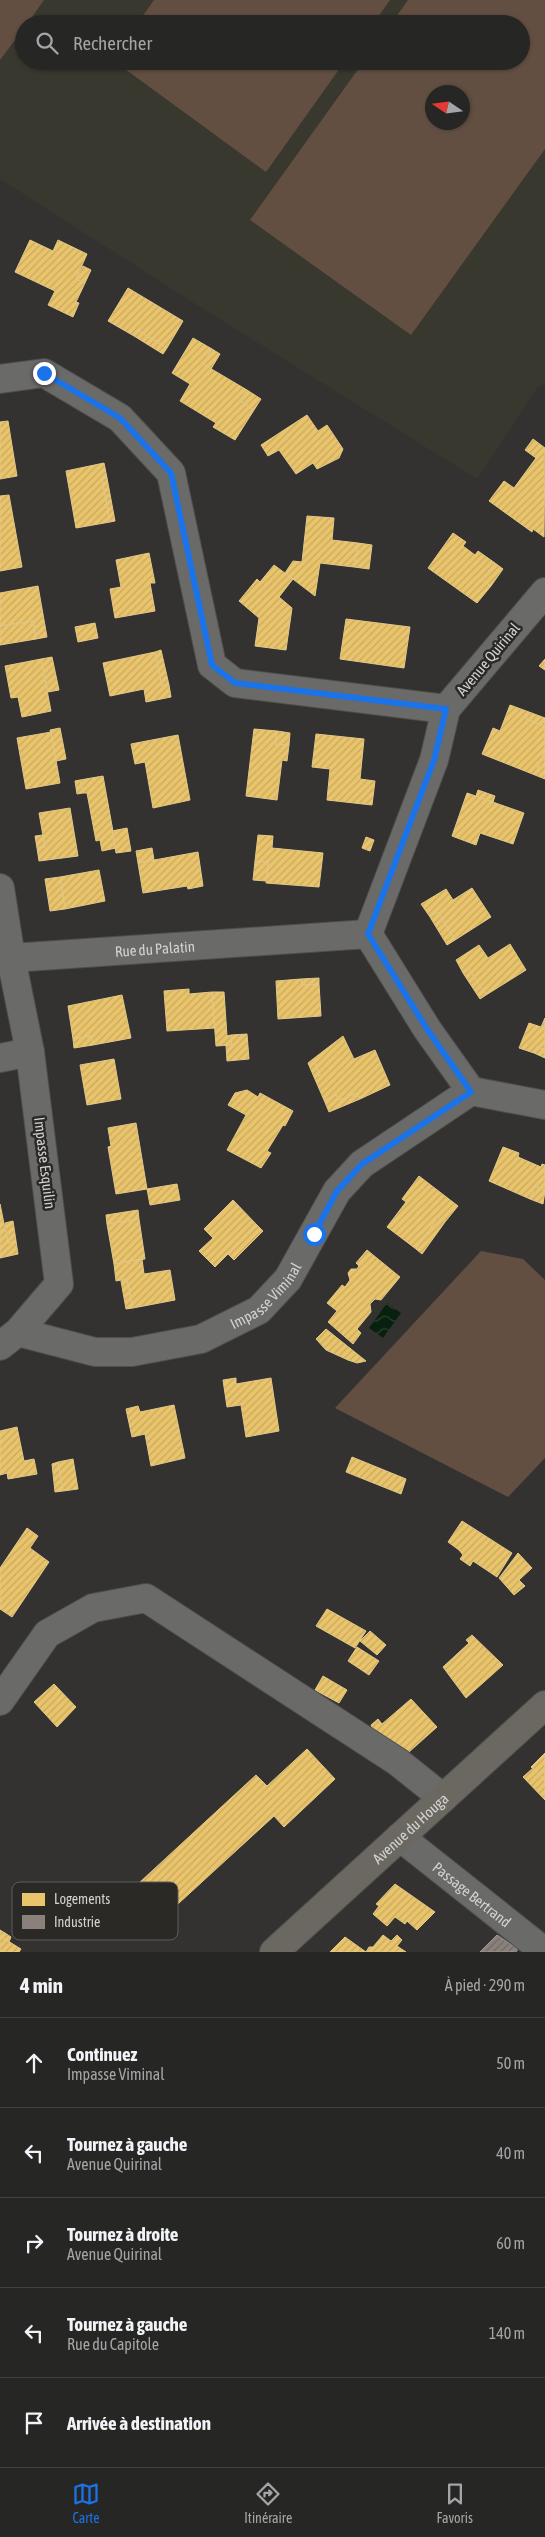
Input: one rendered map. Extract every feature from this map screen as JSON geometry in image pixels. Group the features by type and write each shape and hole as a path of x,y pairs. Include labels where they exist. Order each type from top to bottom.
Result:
{"main road":[{"name":"Avenue du Houga","path":"274,1952 545,1705"}],"street":[{"path":"0,378 44,373 120,418 171,473 212,665 235,683 446,709"},
{"name":"Avenue Quirinal","path":"368,934 434,760 446,709 545,592"},
{"path":"0,888 11,958"},
{"path":"368,934 427,1029 471,1092 545,1105"},
{"name":"Rue du Palatin","path":"11,958 368,934"},
{"name":"Impasse Esquilin","path":"9,1339 59,1284 30,1052 11,958"},
{"path":"0,1058 30,1052"},
{"name":"Impasse Viminal","path":"9,1339 95,1352 132,1352 200,1339 259,1310 288,1279 337,1191 362,1164 471,1092"},
{"path":"0,1700 47,1634 93,1608 146,1598 398,1762 443,1798"},
{"name":"Passage Bertrand","path":"400,1837 545,1952"}],"shaded area":[{"path":"0,0 44,0 33,15 15,15 15,40 0,60"},
{"path":"43,0 545,0 545,384 538,387 477,479 208,312 0,179 0,58 15,38 15,70 530,70 530,15 32,15"},
{"path":"154,0 390,0 379,15 143,15"},
{"path":"408,0 545,0 545,149 411,335 250,220 358,70 530,70 530,15 397,15"},
{"path":"126,70 339,70 266,172"},
{"path":"481,1251 523,1259 545,1280 545,1458 508,1497 335,1408"}],"water":[{"path":"387,1303 401,1313 383,1338 369,1328"}],"building: Logements":[{"path":"30,240 53,251 58,240 87,254 76,279 85,283 76,302 79,303 73,317 48,305 55,291 15,272"},
{"path":"83,266 91,270 85,283 76,279"},
{"path":"128,288 183,321 167,348 137,330 134,336 108,321"},
{"path":"137,330 167,348 163,354 134,336"},
{"path":"193,338 212,349 203,364 247,390 240,401 254,410 235,440 213,427 216,423 180,401 190,384 172,373"},
{"path":"212,349 220,354 211,369 203,364"},
{"path":"247,390 261,399 254,410 240,401"},
{"path":"307,415 318,431 327,425 343,449 339,458 317,469 313,463 296,474 279,450 268,456 261,445"},
{"path":"8,421 17,476 0,479 0,422"},
{"path":"533,439 545,448 544,537 533,529 532,532 489,501 504,481 514,488 536,458 525,450"},
{"path":"104,463 107,478 102,478 110,522 76,528 66,471"},
{"path":"102,478 107,478 115,521 110,522"},
{"path":"9,495 22,567 0,571 0,496"},
{"path":"307,516 334,518 332,540 358,543 354,567 320,563 315,596 285,573 293,561 302,562"},
{"path":"453,533 466,542 463,546 475,555 478,551 495,563 482,580 491,586 477,603 428,568"},
{"path":"358,543 372,545 369,569 354,567"},
{"path":"149,553 155,583 150,583 155,611 115,618 110,589 121,587 116,560"},
{"path":"495,563 503,569 491,586 482,580"},
{"path":"274,565 293,579 279,597 292,608 286,650 255,646 259,618 239,601 257,579 260,582"},
{"path":"38,586 47,637 36,639 33,621 0,626 0,593"},
{"path":"346,619 410,627 404,668 340,659"},
{"path":"33,621 36,639 0,645 0,626"},
{"path":"95,623 98,638 78,642 75,627"},
{"path":"161,650 169,685 162,686 155,652"},
{"path":"155,652 162,686 169,685 171,697 146,702 144,689 110,696 103,663"},
{"path":"52,657 59,690 48,692 41,659"},
{"path":"41,659 51,711 22,717 18,697 11,698 5,666"},
{"path":"545,659 545,670 539,666"},
{"path":"510,705 529,712 526,719 545,726 545,750 535,775 482,754 493,728 500,731"},
{"path":"529,712 545,718 545,726 526,719"},
{"path":"60,728 66,759 56,761 50,730"},
{"path":"254,729 277,731 275,744 289,745 287,761 282,760 277,800 246,796"},
{"path":"277,731 290,733 289,745 275,744"},
{"path":"51,732 60,783 26,789 17,738"},
{"path":"316,734 364,739 360,779 375,781 372,805 327,800 330,769 312,767"},
{"path":"178,735 190,800 153,808 145,762 135,764 131,744"},
{"path":"545,750 545,779 535,775"},
{"path":"103,776 116,848 102,851 100,840 96,841 87,793 83,793 80,780"},
{"path":"80,780 83,793 77,794 75,781"},
{"path":"478,790 495,796 493,802 476,796"},
{"path":"467,793 524,813 513,844 480,833 476,845 452,836"},
{"path":"70,808 78,856 39,861 37,848 45,847 39,813"},
{"path":"127,828 131,851 116,853 112,831"},
{"path":"43,835 45,847 37,848 35,836"},
{"path":"258,835 273,836 272,848 323,853 319,887 266,883 268,862 255,861"},
{"path":"366,837 374,840 370,851 362,848"},
{"path":"152,848 154,860 138,863 136,851"},
{"path":"198,852 203,886 188,889 187,886 143,893 138,863"},
{"path":"255,861 268,862 266,881 253,880"},
{"path":"99,870 105,901 65,909 60,877"},
{"path":"60,877 65,909 50,911 45,879"},
{"path":"472,888 491,917 455,940 438,912 430,917 421,904 446,889 453,900"},
{"path":"438,912 455,940 447,945 430,917"},
{"path":"510,944 526,970 486,995 469,969 463,973 456,960 479,945 488,958"},
{"path":"469,969 486,995 480,999 463,973"},
{"path":"319,978 319,984 302,985 301,979"},
{"path":"301,979 302,985 319,984 321,1016 278,1019 276,981"},
{"path":"189,989 189,994 212,992 215,1028 167,1031 164,991"},
{"path":"212,992 224,992 227,1036 231,1035 232,1045 216,1046"},
{"path":"122,995 131,1038 93,1045 91,1036 73,1039 68,1006"},
{"path":"545,1018 545,1050 537,1047 534,1053 519,1048 529,1023 541,1027"},
{"path":"247,1034 249,1059 227,1061 226,1045 232,1045 231,1035"},
{"path":"91,1036 93,1045 74,1048 73,1039"},
{"path":"343,1036 354,1059 375,1050 390,1085 360,1099 357,1093 339,1100 336,1095 324,1100 314,1077 320,1075 313,1059"},
{"path":"537,1047 545,1050 545,1058 534,1053"},
{"path":"114,1059 121,1099 87,1105 80,1065"},
{"path":"313,1059 320,1075 314,1077 308,1063"},
{"path":"247,1090 258,1097 260,1093 293,1111 267,1151 271,1153 261,1168 227,1150 246,1115 228,1105 235,1093"},
{"path":"357,1093 360,1099 329,1112 324,1100 336,1095 339,1100"},
{"path":"136,1123 147,1189 116,1194 108,1147 111,1146 108,1128"},
{"path":"503,1147 519,1153 518,1157 541,1167 542,1164 545,1165 545,1191 535,1186 530,1199 489,1181"},
{"path":"419,1176 458,1206 445,1222 438,1217 416,1249 387,1227 406,1202 402,1199"},
{"path":"177,1184 180,1200 150,1205 147,1189"},
{"path":"535,1186 545,1191 543,1204 530,1199"},
{"path":"233,1200 257,1225 215,1267 199,1251 213,1238 204,1229"},
{"path":"0,1204 8,1243 16,1241 18,1254 0,1258"},
{"path":"138,1210 139,1219 107,1224 106,1215"},
{"path":"438,1217 445,1222 422,1254 416,1249"},
{"path":"139,1219 145,1259 114,1264 107,1224"},
{"path":"13,1221 16,1241 8,1243 5,1223"},
{"path":"257,1225 263,1231 234,1260 228,1254"},
{"path":"367,1250 400,1277 381,1300 375,1299 370,1304 371,1312 357,1329 361,1333 353,1344 328,1322 337,1311 327,1303 342,1285 345,1287 350,1280 348,1273 351,1269 357,1269 359,1266 356,1263"},
{"path":"142,1259 144,1274 170,1270 175,1300 133,1308 127,1279 116,1281 114,1264"},
{"path":"127,1279 133,1308 126,1309 121,1281"},
{"path":"326,1329 366,1361 357,1363 326,1350 316,1339"},
{"path":"236,1378 236,1384 271,1378 279,1431 246,1437 241,1405 227,1407 223,1380"},
{"path":"174,1405 185,1458 151,1466 145,1434 132,1437 126,1409 138,1406 140,1412"},
{"path":"17,1427 24,1461 34,1459 37,1474 8,1479 7,1473 0,1475 0,1431"},
{"path":"352,1457 406,1479 401,1494 346,1472"},
{"path":"73,1459 78,1489 63,1491 58,1462"},
{"path":"58,1462 63,1491 55,1492 52,1464"},
{"path":"462,1521 512,1553 497,1577 473,1561 470,1566 460,1559 463,1555 448,1542"},
{"path":"27,1528 38,1536 30,1548 49,1562 12,1617 0,1609 0,1568"},
{"path":"518,1553 532,1568 519,1580 525,1586 514,1595 499,1578"},
{"path":"327,1609 366,1631 355,1648 316,1626"},
{"path":"370,1631 386,1645 377,1655 360,1641"},
{"path":"472,1635 503,1665 466,1698 443,1667 469,1643 466,1640"},
{"path":"357,1647 379,1661 369,1675 348,1661"},
{"path":"323,1676 347,1690 339,1703 315,1690"},
{"path":"54,1684 76,1707 57,1727 34,1702"},
{"path":"411,1699 437,1727 409,1752 374,1732 371,1725 378,1719 382,1724"},
{"path":"307,1749 335,1779 284,1827 274,1816 178,1904 178,1882 140,1882 256,1775 267,1786"},
{"path":"545,1753 545,1781 531,1767"},
{"path":"533,1768 545,1781 545,1800 523,1777"},
{"path":"395,1884 435,1912 417,1930 407,1921 405,1924 395,1917 387,1926 373,1914 379,1906 376,1904"},
{"path":"0,1930 5,1933 3,1938 21,1949 19,1952 0,1952"},
{"path":"5,1933 11,1937 9,1942 3,1938"},
{"path":"383,1935 391,1941 397,1935 402,1940 397,1946 406,1952 366,1952"},
{"path":"345,1937 366,1952 330,1952"}],"building: Industrie":[{"path":"497,1935 518,1949 516,1952 480,1952"}],"route":[{"path":"44,373 120,418 171,473 212,665 235,683 446,709 434,760 380,907 368,934 427,1029 471,1092 362,1164 337,1191 314,1234"}]}
